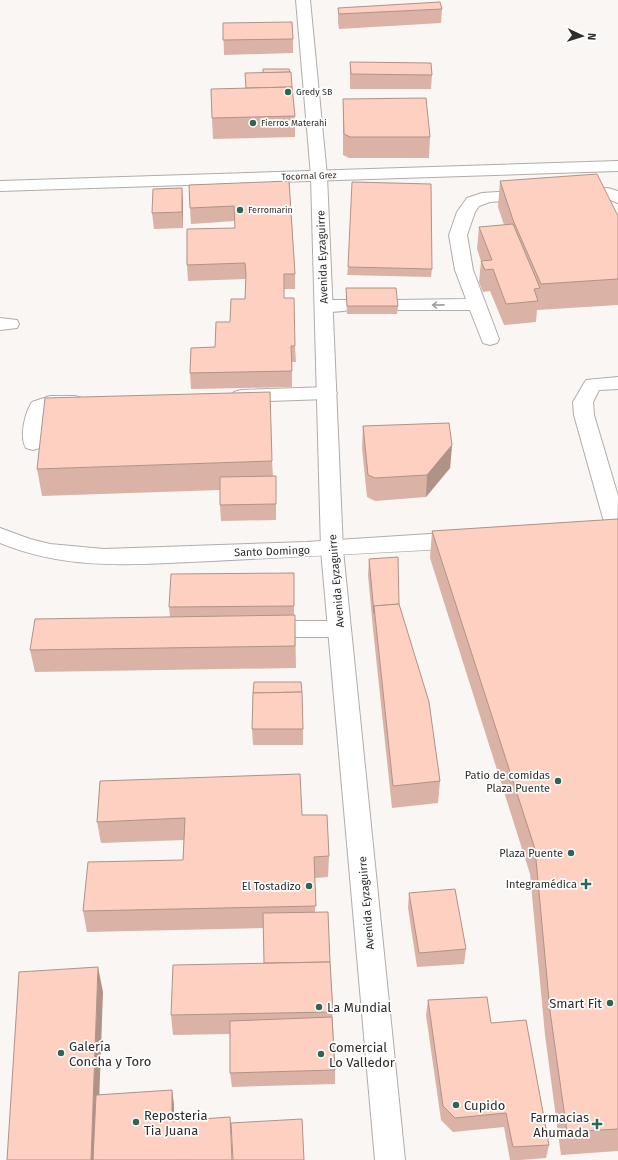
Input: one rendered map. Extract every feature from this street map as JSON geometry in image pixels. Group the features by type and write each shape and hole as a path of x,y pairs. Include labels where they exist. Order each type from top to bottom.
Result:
{"main road":[{"name":"Avenida Eyzaguirre","path":"303,0 319,176 332,550 390,1160"},
{"name":"Tocornal Grez","path":"0,186 618,166"},
{"path":"514,169 521,196"},
{"path":"490,339 464,270 458,235 466,212 473,202 488,197 552,194 608,193 618,198"},
{"path":"397,305 477,304"},
{"path":"324,306 346,305"},
{"path":"612,529 584,415 583,402 593,384 618,383"},
{"path":"225,397 327,393"},
{"path":"33,443 36,411 39,405 47,403 93,401"},
{"name":"Santo Domingo","path":"0,535 23,545 47,551 120,557 332,550 483,539"},
{"path":"246,630 340,629"}],"building":[{"path":"440,2 442,9 339,14 338,8"},
{"path":"292,22 293,39 223,40 223,23"},
{"path":"350,62 431,63 432,75 351,74"},
{"path":"263,69 289,69 290,72 263,73"},
{"path":"291,72 292,87 246,88 245,73"},
{"path":"292,87 295,116 212,118 211,89"},
{"path":"426,98 430,137 350,137 344,134 343,99"},
{"path":"597,174 618,216 618,279 541,284 513,220 500,181"},
{"path":"289,181 295,274 284,274 284,298 294,298 295,346 291,346 292,371 190,373 191,348 215,347 216,322 230,322 231,299 245,299 246,274 245,263 187,265 187,229 235,228 234,206 190,208 189,185"},
{"path":"352,182 431,184 432,269 348,267"},
{"path":"182,188 182,212 152,213 153,189"},
{"path":"513,224 540,288 534,289 538,301 506,304 493,269 485,270 481,261 492,260 479,227"},
{"path":"346,288 396,288 398,306 347,306"},
{"path":"270,392 272,461 37,469 45,398"},
{"path":"449,423 452,445 427,475 375,478 368,475 363,426"},
{"path":"276,476 276,504 220,505 220,477"},
{"name":"Plaza Puente","path":"618,519 618,1129 567,1132 550,1011 535,849 432,531"},
{"path":"398,557 399,604 374,606 374,613 369,559"},
{"path":"294,573 294,606 169,607 171,574"},
{"path":"399,604 429,702 440,781 393,786 374,606"},
{"path":"295,615 295,646 30,650 35,619"},
{"path":"254,682 301,682 302,692 253,693"},
{"path":"302,692 303,729 252,729 253,693"},
{"path":"300,774 302,815 327,815 329,856 314,857 316,906 83,911 88,862 183,860 185,818 97,822 100,781"},
{"path":"455,889 466,949 419,953 409,893"},
{"path":"328,912 330,962 264,963 263,913"},
{"path":"330,962 333,1012 171,1015 173,965"},
{"name":"Galería Concha y Toro","path":"98,967 91,1160 7,1160 19,972"},
{"path":"487,997 491,1023 526,1020 549,1145 513,1147 506,1113 455,1118 443,1106 428,1000"},
{"path":"332,1017 335,1070 230,1073 230,1021"},
{"path":"172,1090 172,1121 230,1117 232,1160 93,1160 96,1095"},
{"path":"302,1119 304,1160 233,1160 231,1123"}],"place":[{"name":"Gredy SB","path":"288,92"},
{"name":"Fierros Materahi","path":"253,123"},
{"name":"Ferromarin","path":"240,210"},
{"name":"Patio de comidas Plaza Puente","path":"558,781"},
{"name":"Plaza Puente","path":"571,853"},
{"name":"Integramédica","path":"586,884"},
{"name":"El Tostadizo","path":"309,886"},
{"name":"Smart Fit","path":"610,1003"},
{"name":"La Mundial","path":"319,1007"},
{"name":"Galería Concha y Toro","path":"61,1053"},
{"name":"Comercial Lo Valledor","path":"321,1054"},
{"name":"Cupido","path":"456,1105"},
{"name":"Reposteria Tia Juana","path":"136,1122"},
{"name":"Farmacias Ahumada","path":"597,1124"}]}
